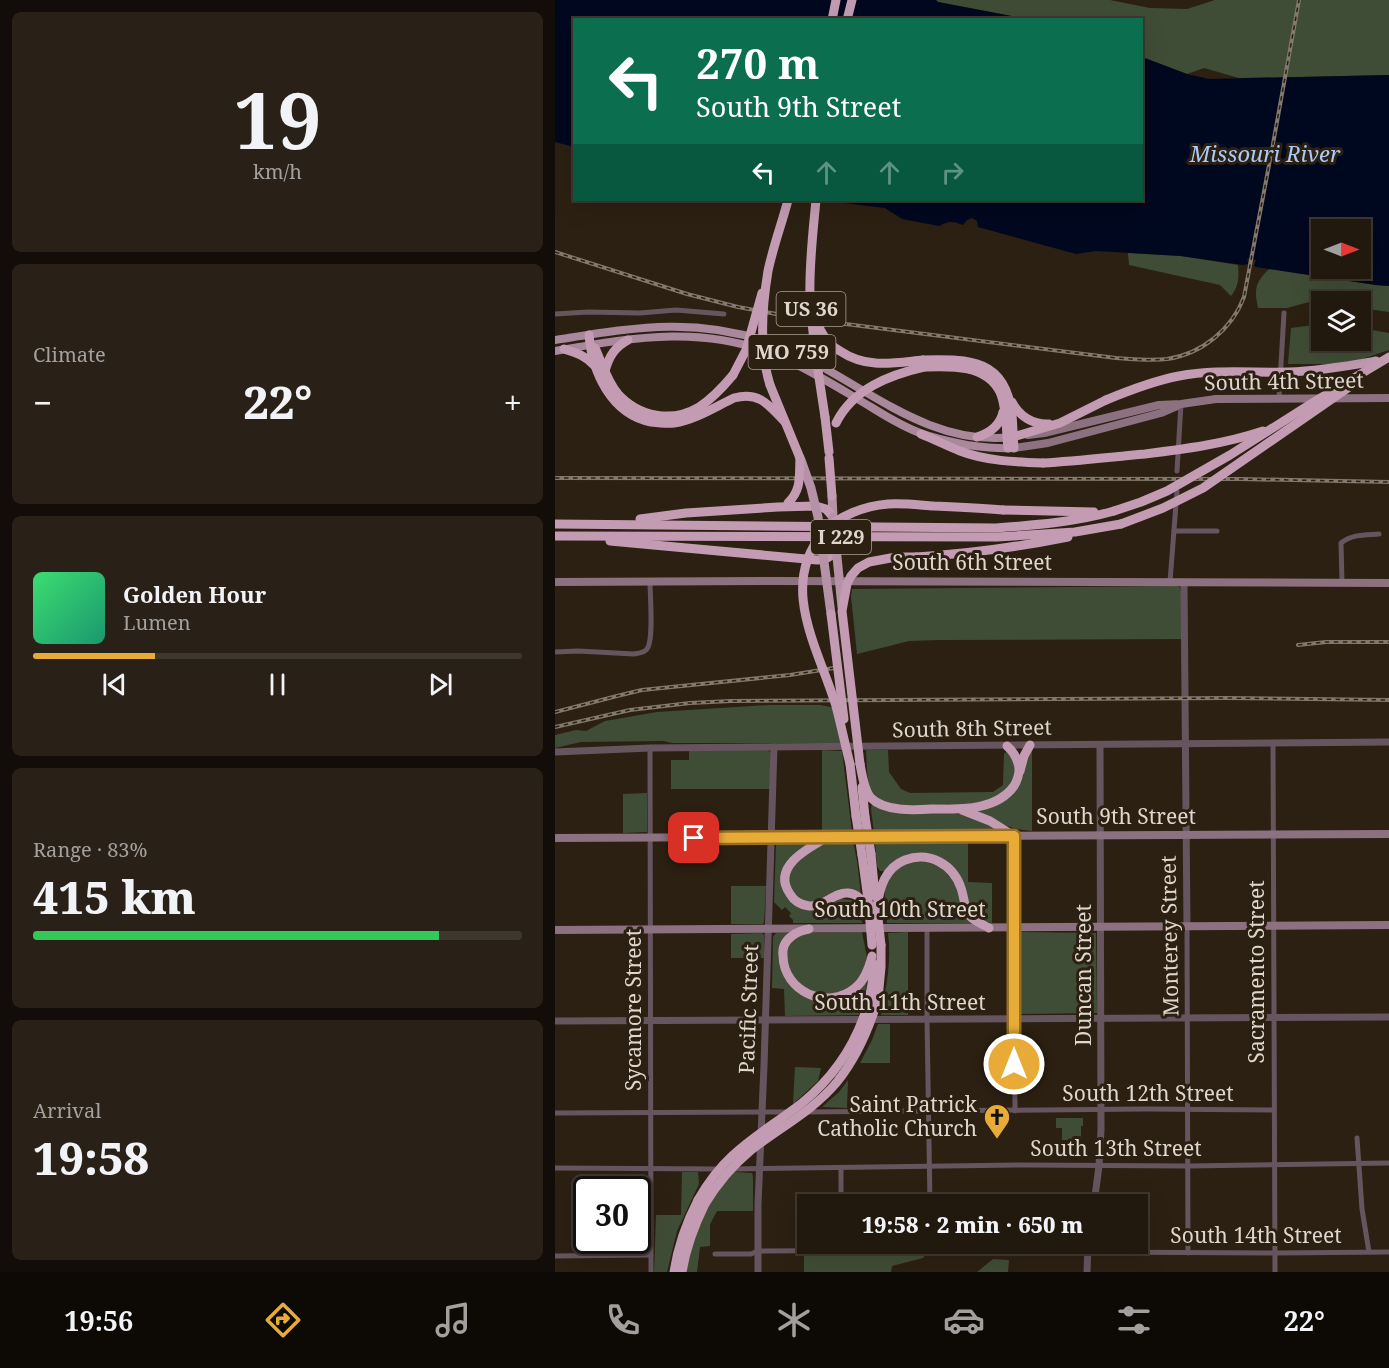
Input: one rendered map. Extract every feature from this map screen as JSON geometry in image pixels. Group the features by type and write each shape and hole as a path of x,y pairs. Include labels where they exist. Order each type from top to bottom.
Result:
{"highway":[{"path":"832,18 836,0"},
{"path":"848,18 852,0"},
{"name":"US 36","path":"788,201 769,271 762,335 770,385 800,458 816,506 855,764"},
{"name":"US 36","path":"674,1272 681,1238 688,1219 701,1202 750,1151 806,1111 837,1082 851,1062 868,1031 873,999 881,975 855,764 829,455 812,326 810,261 816,201"},
{"path":"591,341 617,393 627,403 655,416 681,415 697,408 712,397 733,375 746,350 769,271"},
{"path":"810,297 821,331 837,349 847,356 871,364 973,362 985,366 1001,380 1015,409 1023,417 1044,425 1060,423"},
{"path":"605,371 612,352 618,345 628,340"},
{"path":"591,341 595,367"},
{"path":"559,350 581,354 590,360 607,392 617,404 628,413 643,420 672,424 685,421 743,396 764,401 785,422"},
{"path":"1010,437 1060,423 1145,384 1180,376 1325,370 1387,359"},
{"name":"I 229","path":"557,536 997,537 1075,532 1121,524 1163,508 1203,488 1387,359"},
{"name":"I 229","path":"557,524 996,528 1094,517 1167,491 1387,359"},
{"path":"829,455 836,423 851,401 883,380 923,364 967,368 982,373 993,382 1000,392 1004,406 1011,448"},
{"path":"1007,394 1012,413 1010,437"},
{"path":"977,437 987,434 996,427 1002,417 1004,406"},
{"path":"921,434 960,451 978,456 1006,461 1043,463 1207,446 1235,440 1305,417"},
{"path":"789,505 798,490 800,458"},
{"path":"1031,745 1024,756 1012,788 995,802 954,809 902,810 879,803 870,797 855,764 807,624 803,585 806,564 811,550 828,529 858,510 873,506 915,504 1003,510 1076,512 1114,510"},
{"path":"596,524 686,513 789,505 816,506 826,509 833,516"},
{"path":"842,611 847,584 851,576 858,568 869,562 896,557 945,556 1016,546 1078,536 1121,524"},
{"path":"587,536 616,542 824,560 836,551"},
{"path":"1007,746 1016,756 1019,774"},
{"path":"954,809 981,817 1014,836"},
{"path":"828,837 801,852 789,866 785,884 792,897 800,903 809,906 820,904 843,893 860,898 874,909 880,887 894,867 906,860 928,858 940,862 951,870 960,886 970,915 989,928"},
{"path":"809,928 789,938 782,953 790,978 810,996 830,999 849,993 865,977 872,956"},
{"name":"US 36","path":"873,999 872,956 876,945"},
{"name":"US 36","path":"682,1272 701,1202"}],"main road":[{"name":"MO 759","path":"559,350 640,327 704,328 739,334 794,352 905,415 926,424 977,437 1010,437"},
{"name":"MO 759","path":"555,339 591,341 687,336 731,342 782,358 805,369 921,434"},
{"name":"South 4th Street","path":"1181,405 1216,399 1389,398"},
{"path":"1010,437 1044,434 1159,405 1181,405"},
{"path":"921,434 981,447 1011,448 1048,443 1101,430 1181,405"},
{"name":"South 6th Street","path":"555,582 1389,583"},
{"name":"South 9th Street","path":"555,838 1389,834"},
{"name":"South 10th Street","path":"555,930 1389,925"}],"street":[{"path":"555,314 641,313 676,310 724,314"},
{"path":"1279,398 1284,313"},
{"path":"1177,471 1181,405"},
{"path":"1170,582 1177,490"},
{"path":"1174,531 1217,531"},
{"path":"1342,582 1341,543 1359,535 1379,534"},
{"path":"555,652 634,654 643,652 647,649 651,627 650,582"},
{"name":"Monterey Street","path":"1184,582 1188,1253"},
{"name":"South 8th Street","path":"555,752 650,748 1389,742"},
{"name":"Sacramento Street","path":"1273,744 1275,1272"},
{"name":"Duncan Street","path":"1095,1194 1101,1110 1100,745"},
{"name":"Pacific Street","path":"758,1272 759,1169 774,747"},
{"name":"Sycamore Street","path":"650,748 651,1272"},
{"path":"1014,836 1015,1110"},
{"path":"927,927 930,1194"},
{"name":"South 11th Street","path":"555,1021 1389,1017"},
{"name":"South 12th Street","path":"555,1113 1274,1110"},
{"path":"1357,1138 1362,1209 1369,1252"},
{"name":"South 13th Street","path":"555,1168 759,1169 1389,1164"},
{"path":"841,1168 841,1194"},
{"path":"715,1254 797,1250"},
{"name":"South 14th Street","path":"1148,1251 1188,1253 1389,1252"},
{"path":"1087,1272 1088,1254"},
{"path":"555,1256 651,1255"}],"green space":[{"path":"936,0 1110,0 1150,8 1187,9 1215,0 1389,0 1389,75 1239,78 1204,68 1187,74 1143,57 1143,18 1022,18"},
{"path":"1128,253 1181,256 1238,265 1237,285 1231,296 1220,285 1129,265"},
{"path":"1269,269 1311,275 1311,279 1336,279 1389,286 1389,312 1371,309 1371,291 1311,291 1311,302 1287,308 1258,308 1256,296 1261,278"},
{"path":"1311,325 1311,351 1371,351 1371,330 1389,333 1389,350 1359,360 1330,364 1288,364 1291,328"},
{"path":"1180,587 1181,592 1181,639 909,641 857,654 852,589"},
{"path":"769,705 820,705 836,708 841,743 581,742 555,748 555,735 576,730 586,731 605,721 657,712"},
{"path":"689,750 768,750 771,753 770,789 671,789 671,760 689,760"},
{"path":"822,750 842,751 852,832 822,832"},
{"path":"866,750 888,750 889,772 901,789 910,793 993,792 1003,785 1004,754 1006,752 1014,758 1015,777 1005,792 990,801 955,806 896,804 877,798 872,792 868,777"},
{"path":"1032,751 1032,831 1008,826 970,810 1004,801"},
{"path":"647,793 647,832 623,833 623,794"},
{"path":"872,802 963,813 984,821 998,831 874,832"},
{"path":"780,841 811,841 783,879 800,907 843,897 843,899 852,900 860,908 862,923 793,923 789,916 791,913 785,907 782,910 774,902 776,845"},
{"path":"836,841 853,841 861,895 845,894 812,903 796,896 789,884 794,866 813,850"},
{"path":"875,841 968,841 968,882 992,883 992,923 976,918 960,880 930,855 886,871 880,871 877,866"},
{"path":"912,861 930,861 949,871 975,923 887,923 886,886 894,872"},
{"path":"731,886 766,886 763,924 731,924"},
{"path":"862,932 867,958 863,974 851,989 823,996 802,986 791,973 787,959 787,946 795,936 808,933"},
{"path":"908,932 908,1015 881,1015 889,964 888,933"},
{"path":"1017,932 1096,933 1097,1013 1018,1014"},
{"path":"762,933 764,935 764,958 731,958 731,934"},
{"path":"777,933 791,933 780,958 807,998 821,1002 838,1001 854,994 867,981 859,1015 785,1016 784,989 772,988 773,937"},
{"path":"878,1024 890,1024 890,1063 860,1063 872,1040"},
{"path":"795,1067 821,1068 818,1081 793,1104"},
{"path":"848,1080 847,1108 822,1107 839,1092"},
{"path":"1056,1118 1083,1118 1081,1140 1062,1140 1062,1128 1056,1128"},
{"path":"682,1172 698,1172 699,1184 677,1231 667,1272 654,1272 656,1215 681,1215"},
{"path":"734,1172 752,1173 753,1211 717,1211 710,1224 710,1246 700,1247 697,1272 686,1272 703,1219 716,1196"},
{"path":"925,1254 923,1258 892,1266 891,1272 804,1272 804,1256"},
{"path":"993,1259 1009,1260 1008,1272 977,1272"}],"water":[{"path":"555,0 936,0 1022,18 573,18 573,147 555,142"},
{"name":"Missouri River","path":"1143,57 1187,74 1209,79 1389,75 1389,286 1336,279 1371,279 1371,219 1311,219 1311,275 1256,267 1254,266 1256,260 1248,258 1248,264 1243,265 1181,256 1096,251 1076,254 978,227 977,221 972,218 963,225 951,222 939,226 902,219 885,208 827,201 1143,201"}],"railway":[{"path":"555,252 687,294 738,307 798,318 1116,358 1167,359 1192,352 1204,346 1224,329 1239,309 1244,297 1299,0"},
{"path":"555,478 1241,479 1389,482"},
{"path":"1298,645 1326,642 1389,642"},
{"path":"555,712 642,690 790,675 834,668"},
{"path":"555,727 630,710 731,701 1226,698 1389,700"}],"place":[{"name":"Saint Patrick Catholic Church","path":"997,1140"}],"route":[{"path":"694,838 1014,836 1014,1064"}]}
